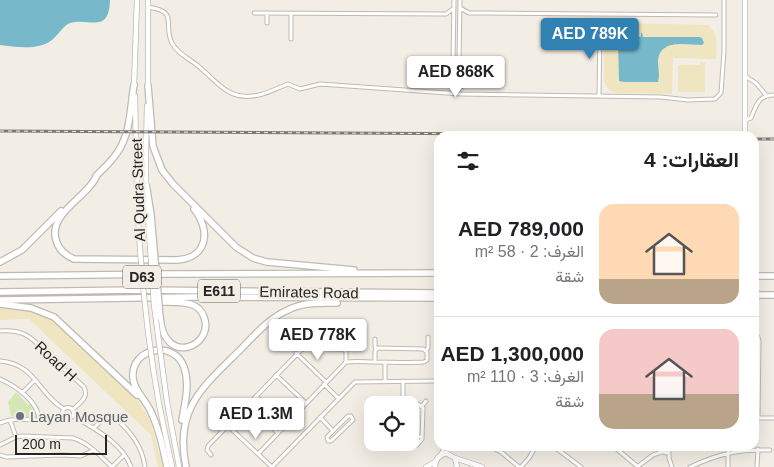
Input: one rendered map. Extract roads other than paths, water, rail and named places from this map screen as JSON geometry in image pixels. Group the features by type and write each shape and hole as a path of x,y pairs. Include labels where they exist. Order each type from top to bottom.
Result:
{"highway":[{"path":"0,262 11,257 26,246 115,156 123,143 128,129 134,85"},
{"path":"148,86 152,138 155,155 162,170 233,244 253,258 272,263 334,267 370,272"},
{"path":"97,175 90,187 62,216 56,228 55,236 60,249 74,259 177,260 193,255 203,242 204,226 200,217 178,188"},
{"path":"81,298 94,301 138,301 189,304 197,308 203,315 205,323 204,332 195,344 186,347 177,347 163,335 160,317 151,215 146,184"},
{"name":"Emirates Road","path":"0,276 434,273"},
{"path":"759,276 774,276"},
{"name":"Emirates Road","path":"0,292 137,290 434,293"},
{"path":"759,295 774,295"},
{"path":"0,300 196,297 434,300"},
{"path":"186,467 183,432 186,418 193,402 213,377 269,321 292,308 313,303 434,300"},
{"path":"0,304 31,308 54,317 120,377 138,396 146,408 166,467"},
{"path":"166,467 158,430 147,405 134,384 134,369 138,360 146,353 155,350 175,354 184,365 187,386 181,435 186,467"}],"main road":[{"name":"Al Qudra Street","path":"138,0 134,85 141,265 148,334 159,404 172,467"},
{"name":"Al Qudra Street","path":"148,0 146,184 152,292 167,402 179,467"},
{"path":"745,0 745,131"},
{"path":"426,467 435,464 441,455 446,453 482,467"},
{"path":"453,456 457,467"}],"street":[{"path":"454,0 453,63 448,80 450,86 456,89 461,88 464,82 458,63 460,0"},
{"path":"148,7 160,9 166,13 170,38 177,51 197,65 224,90 236,95 261,95 288,84 300,89 320,84 460,94 661,97 688,100 714,99 721,93 724,51 724,0"},
{"path":"254,13 446,14 454,8"},
{"path":"460,8 469,13 716,15"},
{"path":"267,13 267,23"},
{"path":"291,13 291,40"},
{"path":"460,19 469,13"},
{"path":"446,14 454,21"},
{"path":"599,96 600,24"},
{"path":"745,76 754,81 766,95"},
{"path":"745,120 751,118 756,104 766,95 774,95"},
{"name":"Road H","path":"0,331 19,332 27,335 84,387 86,392 84,398 72,410"},
{"path":"258,454 346,362 424,362 427,358 428,337"},
{"path":"375,338 375,362"},
{"path":"346,344 346,362"},
{"path":"211,455 207,450 208,446 296,353 307,348 345,350"},
{"path":"376,349 423,348 426,350"},
{"path":"296,353 338,398"},
{"path":"0,361 20,366 57,405 64,409 72,410 73,416"},
{"path":"385,362 385,381"},
{"path":"276,375 306,403"},
{"path":"0,380 10,384 22,393 37,409 39,420"},
{"path":"22,393 35,380"},
{"path":"402,396 403,381"},
{"path":"228,426 272,467 355,382 434,381"},
{"path":"256,396 286,425"},
{"path":"419,444 422,437 422,406 426,401"},
{"path":"248,404 278,432"},
{"path":"64,409 64,416"},
{"path":"0,423 22,419 49,421 64,416 67,418 73,416 94,428 110,441 124,455 130,467"},
{"path":"94,428 105,416 114,417 136,441 145,467"},
{"path":"348,416 352,418 352,421 329,442 327,437 333,430 348,416"},
{"path":"320,417 333,430"},
{"path":"759,418 774,418"},
{"path":"10,420 16,437"},
{"path":"0,445 16,437 27,435 73,438 94,450 112,467 124,455"},
{"path":"759,449 770,450"},
{"path":"0,455 10,457 80,456 94,450"},
{"path":"441,455 443,451"},
{"path":"450,451 453,456"},
{"path":"499,451 520,467 533,451"},
{"path":"559,451 580,467"},
{"path":"618,451 637,467 656,451"},
{"path":"670,451 672,467"},
{"path":"690,467 728,452 738,451"},
{"path":"758,451 758,467"},
{"path":"653,455 663,452 670,459"},
{"path":"728,452 728,467"}],"water":[{"path":"0,0 110,0 109,11 106,18 102,21 70,23 48,43 35,47 13,47 0,45"},
{"path":"641,33 643,37 699,37 702,38 704,43 702,45 675,44 664,49 658,61 658,82 619,81 618,39 622,36 641,37"}],"railway":[{"path":"0,131 434,134"},
{"path":"759,139 774,139"}],"place":[{"name":"Layan Mosque","path":"20,416"}]}
